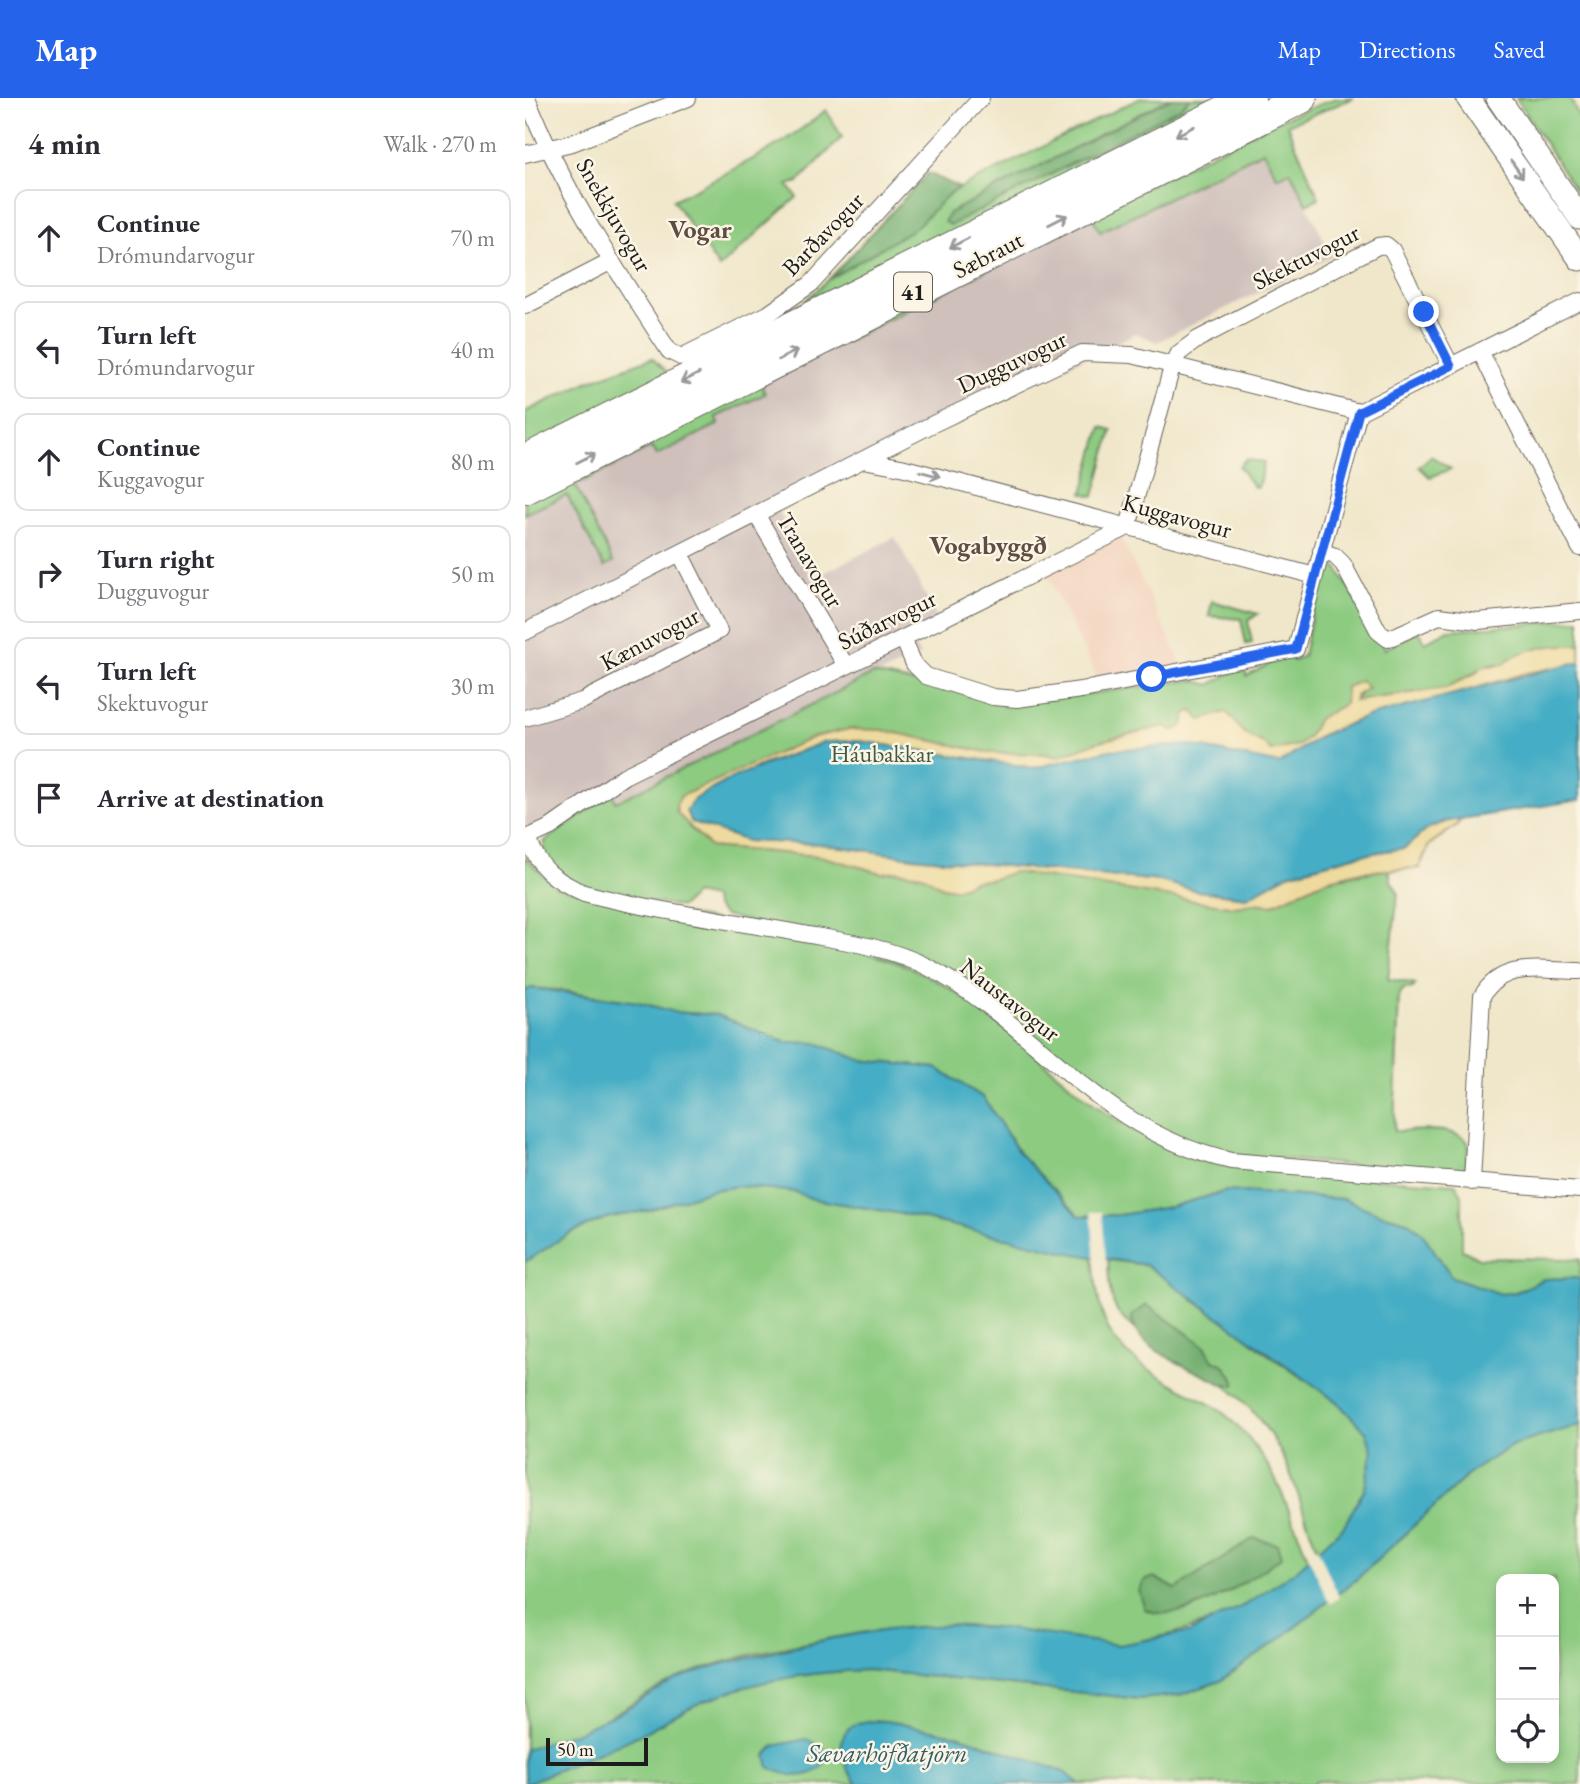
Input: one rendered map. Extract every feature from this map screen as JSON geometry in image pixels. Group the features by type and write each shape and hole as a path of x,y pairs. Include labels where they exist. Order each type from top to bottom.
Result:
{"highway":[{"name":"Sæbraut","path":"525,460 1250,98"},
{"name":"Sæbraut","path":"525,489 1302,98"}],"street":[{"name":"Snekkjuvogur","path":"527,98 549,149 612,261 669,351"},
{"path":"525,154 626,124 688,98"},
{"name":"Barðavogur","path":"669,351 675,356 685,356 768,314 811,284 981,98"},
{"path":"1468,98 1580,259"},
{"path":"1498,98 1580,217"},
{"name":"Skektuvogur","path":"1172,367 1179,353 1198,339 1378,246 1386,245 1392,250 1451,366"},
{"path":"525,306 612,261"},
{"path":"903,638 920,671 958,688 993,697 1017,699 1088,689 1296,649 1359,412 1580,301"},
{"name":"Dugguvogur","path":"525,632 863,460 1082,353 1096,351 1132,355 1359,412"},
{"path":"1481,351 1580,548"},
{"path":"1128,527 1172,367"},
{"name":"Kuggavogur","path":"863,460 901,467 1315,576"},
{"name":"Tranavogur","path":"756,514 846,666"},
{"name":"Súðarvogur","path":"527,838 567,817 624,776 1128,527"},
{"path":"1321,551 1335,556 1343,564 1379,632 1388,639 1439,615 1478,621 1580,611"},
{"name":"Kænuvogur","path":"525,718 582,701 719,631 680,553"},
{"name":"Naustavogur","path":"527,838 541,867 549,875 584,893 869,946 924,965 963,989 1107,1105 1180,1147 1231,1161 1580,1190"},
{"path":"1472,1182 1482,996 1492,980 1508,971 1580,971"}],"shaded area":[{"path":"1264,151 1290,171 1332,256 1157,342 1136,333 859,467 778,510 812,579 895,537 939,622 910,637 920,655 545,834 525,837 525,514 567,495 604,567 612,562 575,485 653,447 657,455 705,432 719,424 716,417 765,394 761,385 1092,216 1100,232"},
{"path":"1120,535 1185,671 1100,683 1045,571"}],"green space":[{"path":"1140,98 1170,98 949,213 951,225 1179,109 1190,98 1231,98 786,318 829,279 915,228 950,193"},
{"path":"1171,98 1190,98 1179,109 951,225 944,222 949,213"},
{"path":"1336,98 1354,98 1287,125 1319,198 1307,204 1290,171 1277,177 1263,151 1100,232 1092,217 761,384 765,394 716,417 719,424 657,455 652,447 575,485 613,562 604,567 567,495 525,514 525,497 1279,120"},
{"path":"1516,98 1570,98 1580,119 1580,197"},
{"path":"826,110 842,137 798,182 788,185 797,197 719,268 673,200 790,137"},
{"path":"928,173 960,188 950,193 915,228 829,279"},
{"path":"652,358 670,376 525,448 525,412 589,381"},
{"path":"1101,427 1112,430 1094,496 1083,493"},
{"path":"1431,456 1451,469 1430,477 1419,467"},
{"path":"1246,459 1264,463 1258,487 1253,486 1239,466"},
{"name":"Háubakkar","path":"1324,559 1336,566 1385,649 1419,631 1425,642 1449,630 1580,620 1580,645 1510,658 1504,664 1490,664 1446,688 1354,701 1367,687 1347,696 1345,704 1328,714 1370,812 689,827 711,847 820,856 882,873 896,871 922,875 943,887 955,889 1013,872 1235,907 1254,903 1272,905 1326,880 1389,869 1391,881 1398,892 1388,979 1416,984 1399,994 1394,1131 1445,1131 1463,1138 1469,1144 1465,1174 1217,1154 1137,1120 949,975 724,915 716,907 713,898 695,894 681,907 586,891 542,858 545,841 612,793 616,802 873,674 1018,703 1193,680 1210,685 1242,666 1247,676 1289,653 1294,661 1303,656"},
{"path":"1212,601 1258,614 1248,621 1252,643 1246,644 1241,619 1209,616"},
{"path":"525,857 556,887 852,949 923,973 987,1015 1116,1120 1165,1148 1186,1156 1251,1169 1456,1184 1462,1195 1462,1250 1479,1258 1580,1259 1580,1278 1544,1279 1516,1292 1501,1294 1452,1277 1422,1233 1407,1221 1377,1213 1344,1199 1227,1191 1170,1207 1119,1215 1079,1216 1019,1153 984,1098 936,1068 861,1060 816,1043 784,1042 718,1015 674,1012 638,1002 559,990 531,988 525,991"},
{"path":"740,1186 795,1192 813,1199 908,1215 1093,1257 1100,1307 1114,1339 1139,1363 1218,1409 1245,1434 1278,1484 1309,1560 1272,1588 1234,1611 1193,1628 1130,1644 1090,1643 1007,1629 963,1626 898,1628 854,1634 752,1654 692,1672 656,1689 583,1731 544,1746 525,1749 525,1262 570,1233 606,1218 649,1210 712,1190"},
{"path":"1108,1260 1146,1265 1169,1278 1193,1300 1337,1402 1366,1432 1372,1450 1365,1488 1344,1526 1318,1551 1288,1467 1271,1435 1228,1388 1122,1318 1111,1293"},
{"path":"1147,1305 1205,1346 1212,1359 1224,1365 1235,1381 1235,1386 1224,1385 1167,1357 1142,1338 1134,1327 1132,1315"},
{"path":"1572,1426 1580,1426 1580,1784 1315,1781 1314,1784 525,1784 631,1739 698,1703 721,1694 770,1681 820,1673 869,1670 1140,1699 1180,1695 1220,1681 1276,1642 1358,1578 1471,1472 1513,1445"},
{"path":"1254,1538 1277,1544 1281,1557 1235,1588 1196,1607 1160,1613 1145,1609 1139,1591 1144,1581 1154,1577 1176,1589"}],"sand":[{"path":"1580,645 1580,663 1526,673 1419,705 1366,717 1322,735 1279,764 1190,745 1110,750 1034,768 860,741 824,742 756,767 747,841 820,844 912,857 1160,881 1197,891 1247,897 1288,874 1354,856 1405,848 1426,829 1464,816 1457,825 1429,845 1419,868 1357,872 1326,880 1272,905 1254,903 1235,907 1013,872 955,889 943,887 922,875 896,871 882,873 820,856 710,847 677,813 676,805 681,796 814,737 849,729 882,730 991,753 1046,754 1057,757 1100,741 1165,726 1173,731 1183,726 1186,713 1193,711 1201,720 1225,712 1239,728 1271,751 1299,745 1309,736 1318,719 1345,704 1346,687 1361,681 1368,688 1356,696 1354,701 1446,688 1476,673 1481,667 1504,664 1528,651 1551,646"}],"water":[{"path":"1580,663 1580,800 1442,822 1427,829 1405,848 1354,856 1288,874 1247,897 1197,891 1160,881 912,857 820,844 747,841 691,822 686,811 694,799 736,776 824,742 860,741 1034,768 1110,750 1190,745 1279,764 1322,735 1366,717"},
{"path":"531,988 638,1002 674,1012 718,1015 784,1042 816,1043 861,1060 936,1068 984,1098 1019,1153 1079,1216 1119,1215 1170,1207 1227,1191 1344,1199 1377,1213 1407,1221 1422,1233 1452,1277 1501,1294 1516,1292 1544,1279 1580,1278 1580,1425 1513,1445 1471,1472 1358,1578 1276,1642 1220,1681 1180,1695 1140,1699 869,1670 820,1673 769,1681 721,1695 631,1739 525,1784 525,1749 575,1733 620,1712 676,1679 718,1665 833,1638 888,1629 950,1625 1008,1629 1119,1645 1190,1632 1247,1604 1299,1568 1344,1526 1365,1488 1372,1451 1366,1432 1337,1402 1146,1265 1075,1254 908,1215 813,1199 795,1192 740,1186 712,1190 649,1210 606,1218 570,1233 525,1262 525,991"},
{"name":"Sævarhöfðatjörn","path":"886,1721 958,1735 1064,1772 1080,1784 858,1784 844,1761 844,1735 858,1723"},
{"path":"806,1739 823,1748 827,1760 822,1767 800,1776 769,1767 766,1755 774,1746"}],"pier":[{"path":"1091,1212 1102,1212 1106,1263 1095,1261"},
{"path":"1317,1547 1339,1597 1330,1604 1308,1556"}],"district":[{"name":"Vogar","path":"700,229"},
{"name":"Vogabyggð","path":"988,545"}],"route":[{"path":"1152,677 1296,649 1359,412 1451,366 1424,312"}]}
